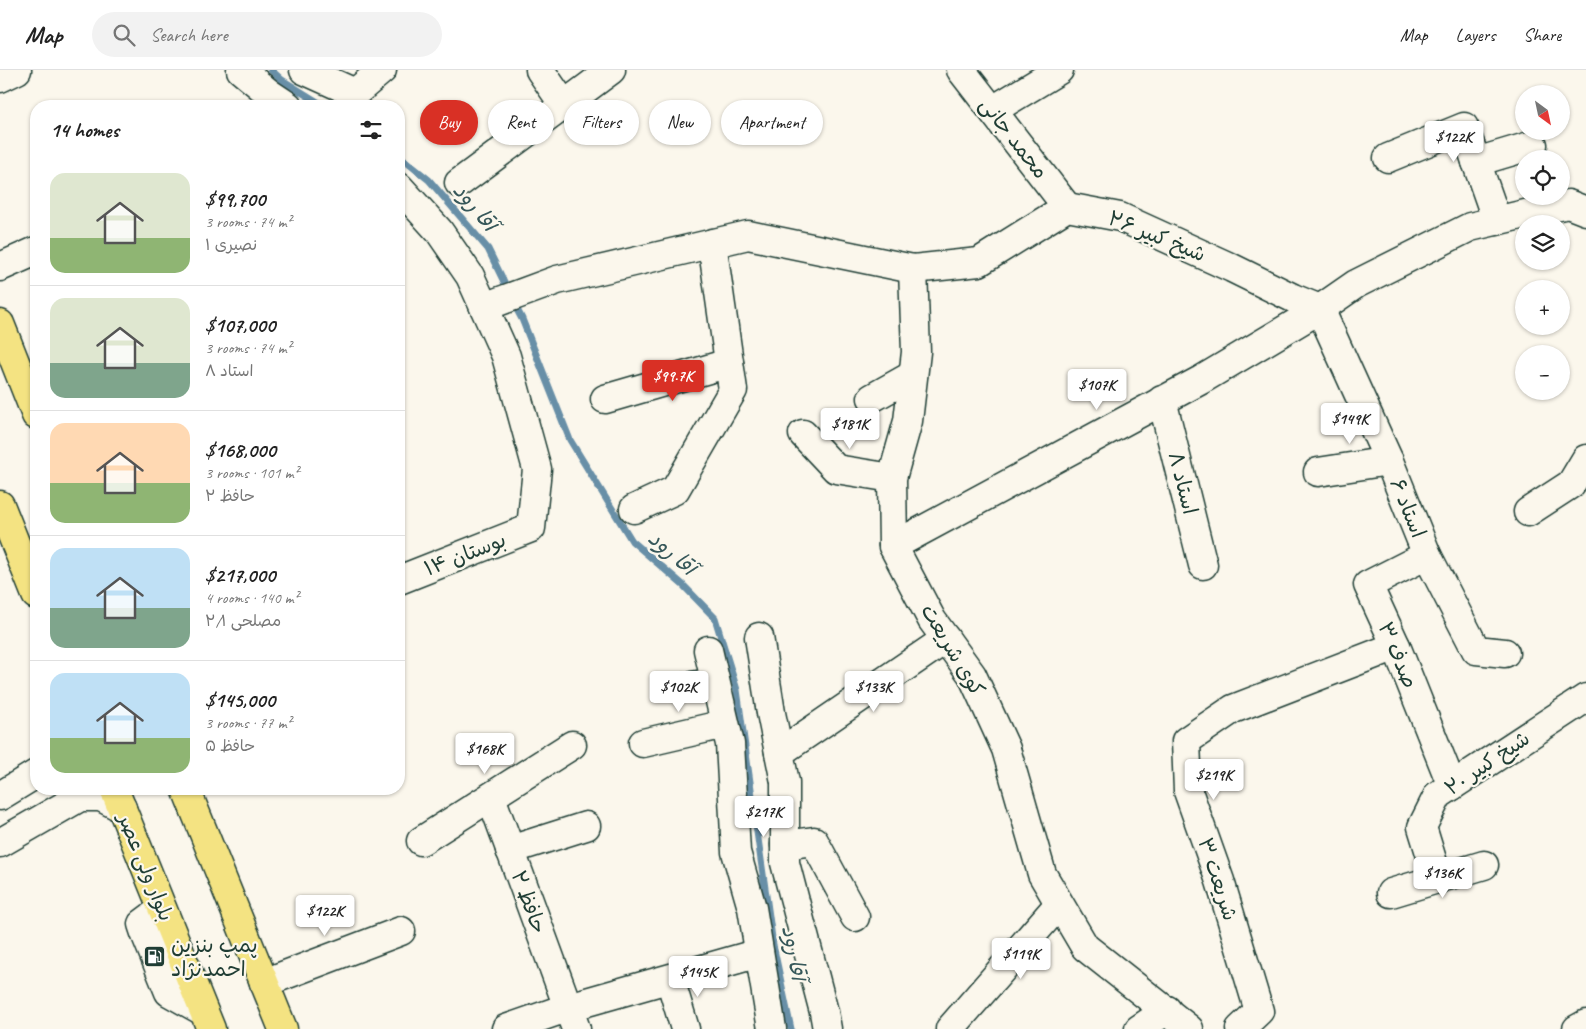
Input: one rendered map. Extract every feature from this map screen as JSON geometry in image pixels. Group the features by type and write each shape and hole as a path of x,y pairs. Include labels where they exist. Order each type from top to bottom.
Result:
{"main road":[{"path":"0,324 30,400"},
{"path":"0,505 30,580"},
{"path":"188,795 283,1029"},
{"name":"بلوار ولی عصر","path":"118,798 207,1020"}],"street":[{"path":"0,78 16,70"},
{"path":"241,70 279,100"},
{"path":"304,70 355,93 382,70"},
{"path":"459,183 564,105 540,70"},
{"path":"571,100 611,70"},
{"name":"محمد جانی","path":"961,70 1067,207"},
{"path":"993,110 1059,70"},
{"path":"1388,158 1464,127 1497,221"},
{"path":"1476,162 1533,145"},
{"path":"405,193 440,231 470,276 484,307 557,280 748,235 913,269 979,262 1067,207"},
{"path":"893,546 1201,380 1365,280 1470,227 1568,204 1586,212"},
{"name":"شیخ کبیر ۲۶","path":"1067,207 1120,217 1320,309"},
{"path":"634,509 675,490 733,390 712,242"},
{"path":"0,267 30,254"},
{"name":"کوی شریعت","path":"913,269 916,352 908,421 892,478 893,546 932,620 972,675 1006,749 1042,874 1085,948 1189,1029"},
{"name":"بوستان ۱۴","path":"405,578 531,528 537,469 506,356 484,307"},
{"name":"استاد ۶","path":"1320,309 1389,461 1427,555 1476,650 1505,653"},
{"path":"605,399 729,364"},
{"path":"872,398 914,375"},
{"name":"استاد ۸","path":"1162,400 1203,566"},
{"path":"803,434 836,469 892,478"},
{"path":"1528,512 1572,484 1586,459"},
{"path":"1318,472 1389,461"},
{"name":"صدف ۳","path":"1427,555 1368,585 1396,646 1452,786"},
{"path":"759,637 785,782 785,863 827,1029"},
{"path":"779,752 946,639"},
{"name":"شریعت ۳","path":"1240,1029 1259,1011 1220,881 1188,791 1186,741 1233,709 1396,646"},
{"path":"708,650 730,744 736,852 752,908 772,1029"},
{"path":"680,688 715,682"},
{"name":"شیخ کبیر ۲۰","path":"1438,879 1422,828 1438,795 1586,698"},
{"path":"643,743 725,724"},
{"path":"421,841 572,745"},
{"path":"0,796 30,778"},
{"path":"0,843 80,797 118,798"},
{"name":"حافظ ۲","path":"491,797 572,1018"},
{"path":"510,850 586,826"},
{"path":"785,844 814,841 855,917"},
{"path":"1391,893 1484,865"},
{"path":"950,1029 1060,904"},
{"path":"264,983 402,932"},
{"path":"506,1029 572,1018 670,979 759,953"},
{"path":"670,979 685,1029"},
{"path":"1139,1029 1166,1010"},
{"path":"1577,1029 1586,1024"}],"waterway":[{"name":"آقا رود","path":"271,70 282,80 314,100"},
{"name":"آقا رود","path":"405,161 429,180 488,249 509,292"},
{"name":"آقا رود","path":"513,302 522,319 570,440 632,541 683,585 715,618 737,690 773,945 791,1029"}],"place":[{"name":"پمپ بنزین احمدنژاد","path":"155,957"}]}
